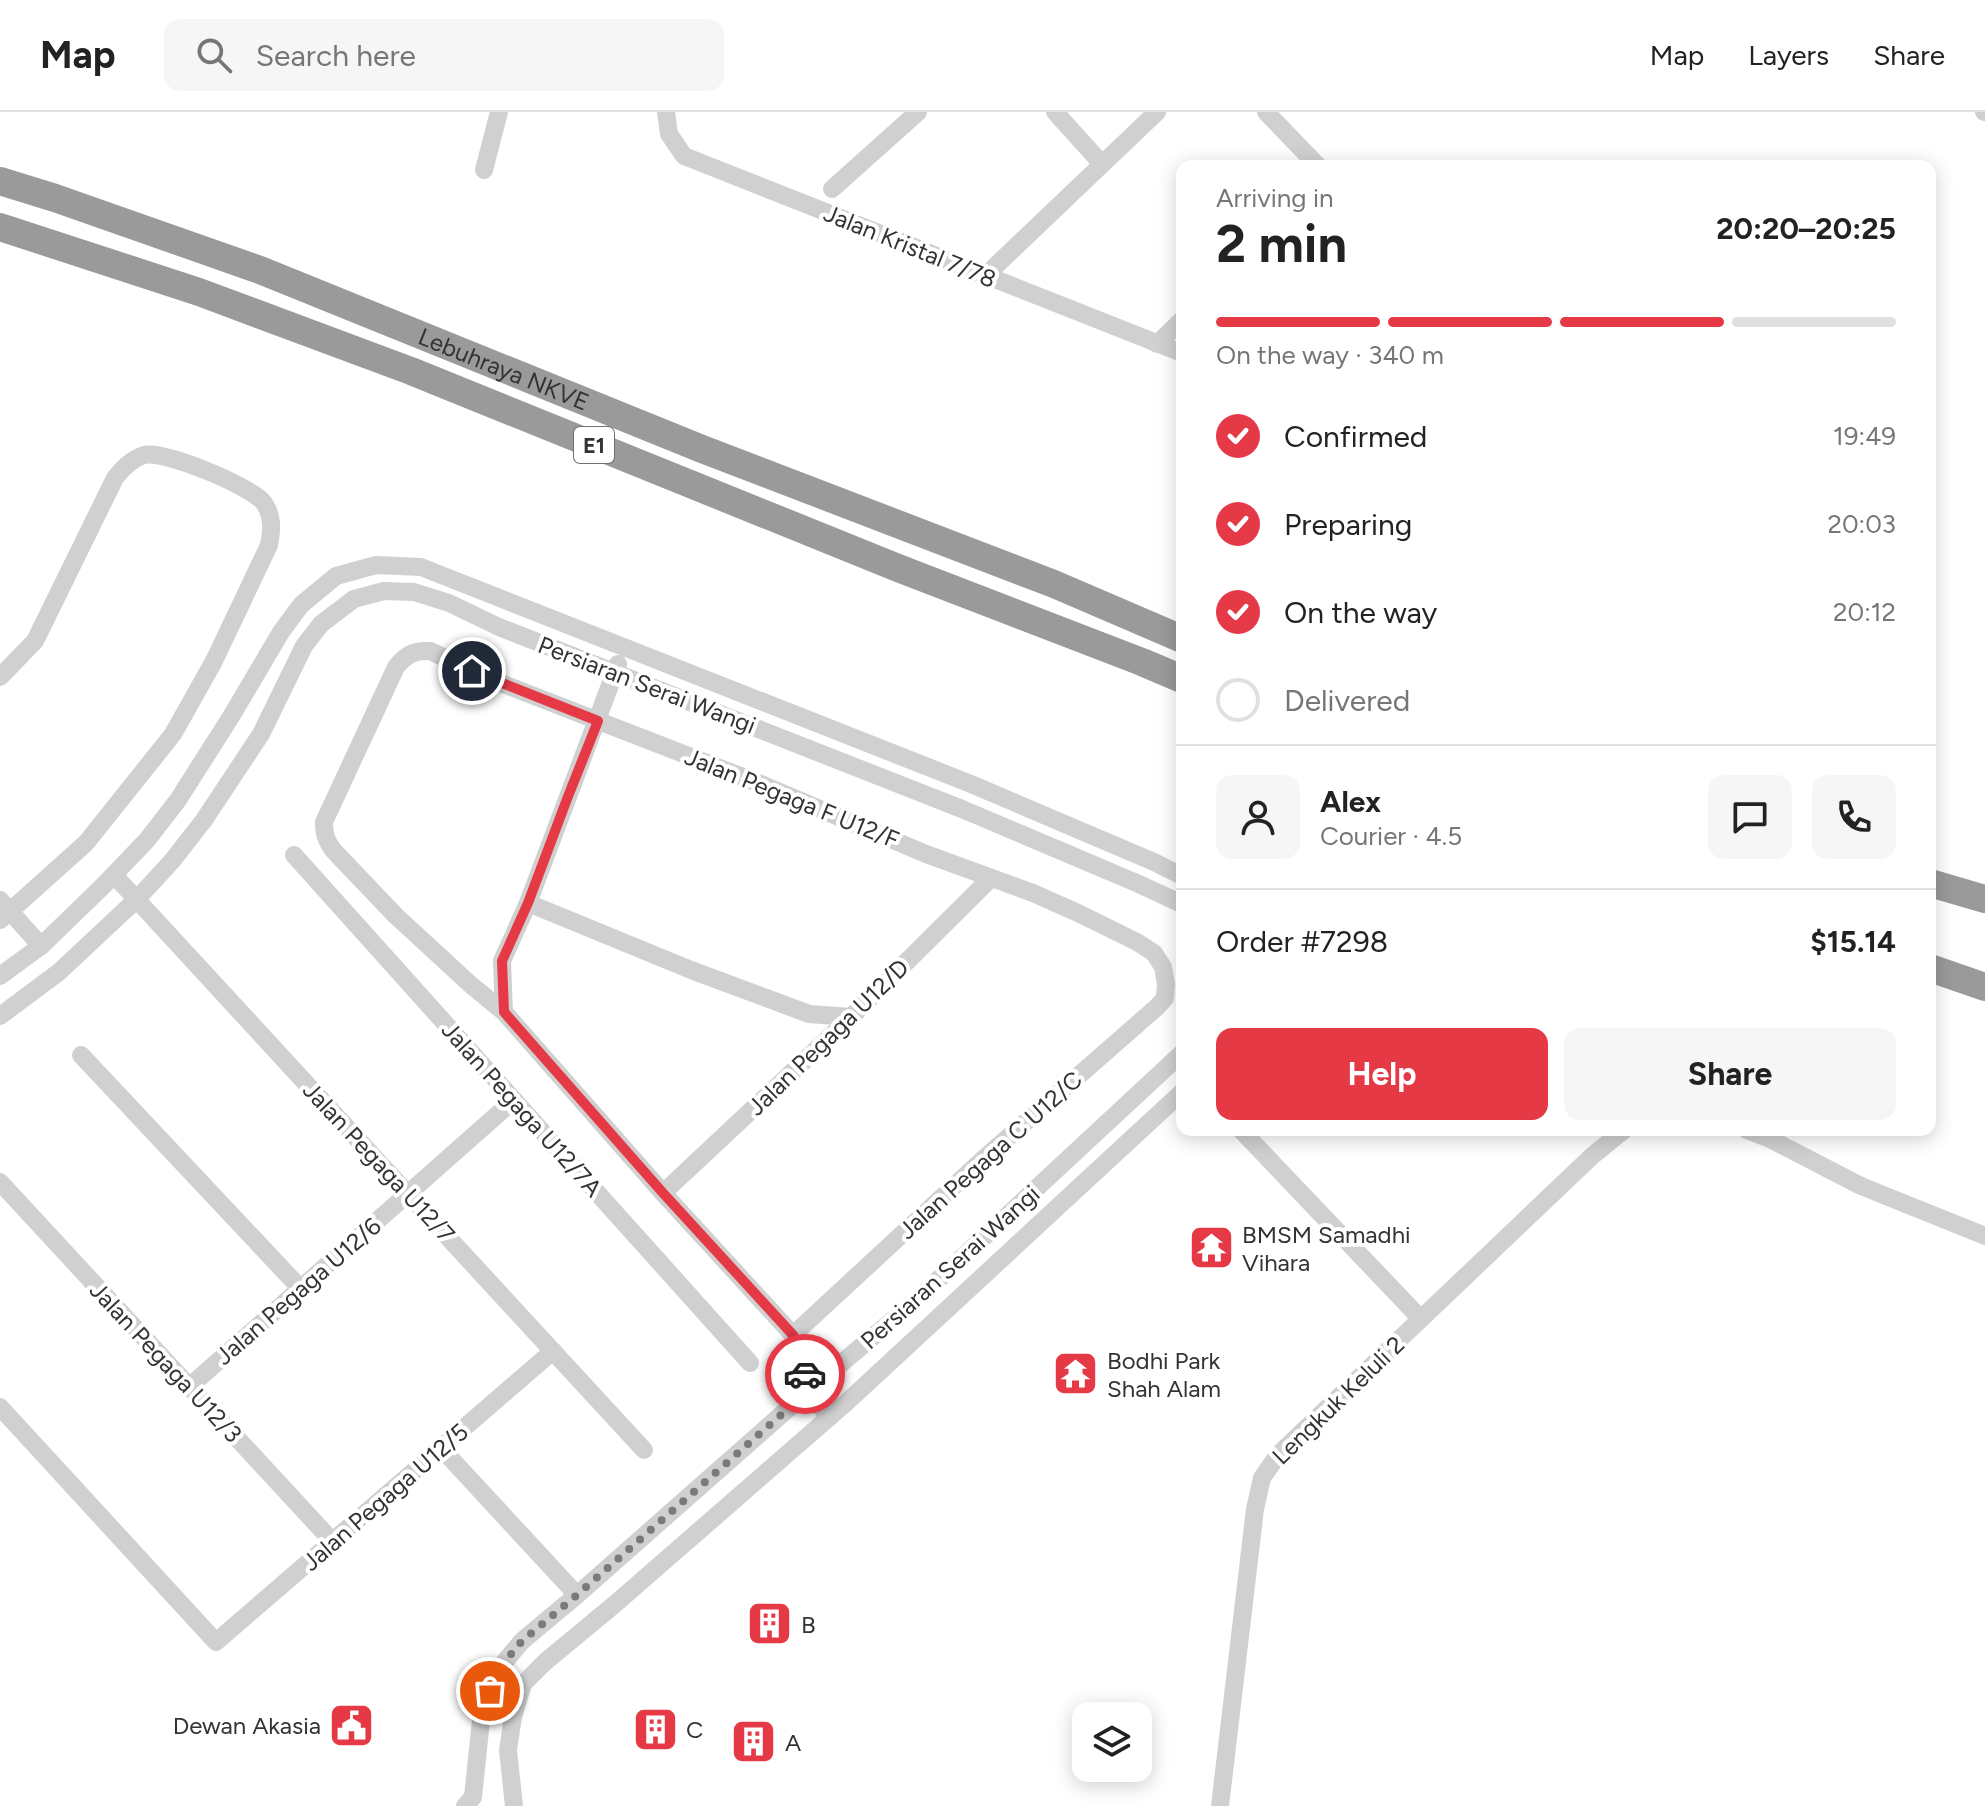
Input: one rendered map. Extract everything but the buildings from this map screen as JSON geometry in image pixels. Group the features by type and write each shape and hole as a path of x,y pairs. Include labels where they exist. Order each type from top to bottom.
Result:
{"highway":[{"name":"Lebuhraya NKVE","path":"0,181 260,270 702,449 1054,584 1176,636"},
{"name":"Lebuhraya NKVE","path":"0,227 199,292 411,371 1176,676"},
{"path":"1936,885 1985,899"},
{"path":"1936,970 1985,987"}],"street":[{"path":"484,170 499,112"},
{"name":"Jalan Kristal 7/78","path":"666,112 669,134 684,156 1176,351"},
{"path":"832,189 918,112"},
{"path":"1055,112 1102,164"},
{"path":"985,276 1157,112"},
{"path":"1266,112 1312,160"},
{"path":"1157,344 1176,326"},
{"path":"0,677 35,641 121,469 142,456 155,454 210,472 254,493 264,503 271,516 269,545 214,661 173,734 86,843 4,910 41,946"},
{"name":"Persiaran Serai Wangi","path":"0,976 41,946 147,840 178,800 281,632 301,605 336,576 376,565 421,567 971,784 1176,873"},
{"name":"Persiaran Serai Wangi","path":"0,1016 59,972 137,899 172,861 204,820 261,734 304,646 321,624 354,599 384,591 414,592 449,603 499,627 948,803 1176,901"},
{"path":"624,648 528,903 502,961 504,1012 793,1335 801,1354 807,1392 830,1417"},
{"name":"Jalan Pegaga F U12/F","path":"504,1012 396,916 326,840 324,822 396,667 410,653 430,651 493,680 761,784 926,854 1033,893 1137,942 1154,953 1163,967"},
{"name":"Jalan Pegaga U12/7A","path":"294,855 750,1363"},
{"name":"Jalan Pegaga U12/7","path":"114,875 644,1450"},
{"name":"Jalan Pegaga U12/D","path":"663,1193 851,1017 991,878"},
{"path":"528,903 691,970 809,1014 851,1017"},
{"name":"Jalan Pegaga C U12/C","path":"793,1335 980,1162 1157,1007 1165,998 1163,967"},
{"path":"81,1055 301,1289"},
{"name":"Persiaran Serai Wangi","path":"465,1806 473,1797 482,1711 497,1671 522,1641 912,1304 1176,1063"},
{"name":"Persiaran Serai Wangi","path":"514,1806 508,1750 513,1717 523,1684 830,1417 1176,1098"},
{"name":"Jalan Pegaga U12/6","path":"189,1387 514,1100"},
{"path":"1247,1136 1421,1319"},
{"name":"Lengkuk Keluli 2","path":"1220,1806 1253,1524 1262,1478 1278,1455 1617,1136"},
{"path":"1763,1136 1861,1186 1985,1236"},
{"name":"Jalan Pegaga U12/3","path":"0,1182 333,1542"},
{"name":"Jalan Pegaga U12/5","path":"0,1407 216,1642 553,1351"},
{"path":"441,1448 577,1595"}],"way so far":[{"path":"490,1691 497,1671 522,1641 807,1392 805,1374"}],"place":[{"name":"BMSM Samadhi Vihara","path":"1211,1248"},
{"name":"Bodhi Park Shah Alam","path":"1076,1374"},
{"name":"B","path":"770,1624"},
{"name":"Dewan Akasia","path":"352,1725"},
{"name":"C","path":"655,1729"},
{"name":"A","path":"754,1742"}],"route":[{"path":"472,671 598,721 528,903 502,961 504,1012 793,1335 805,1374"}]}
